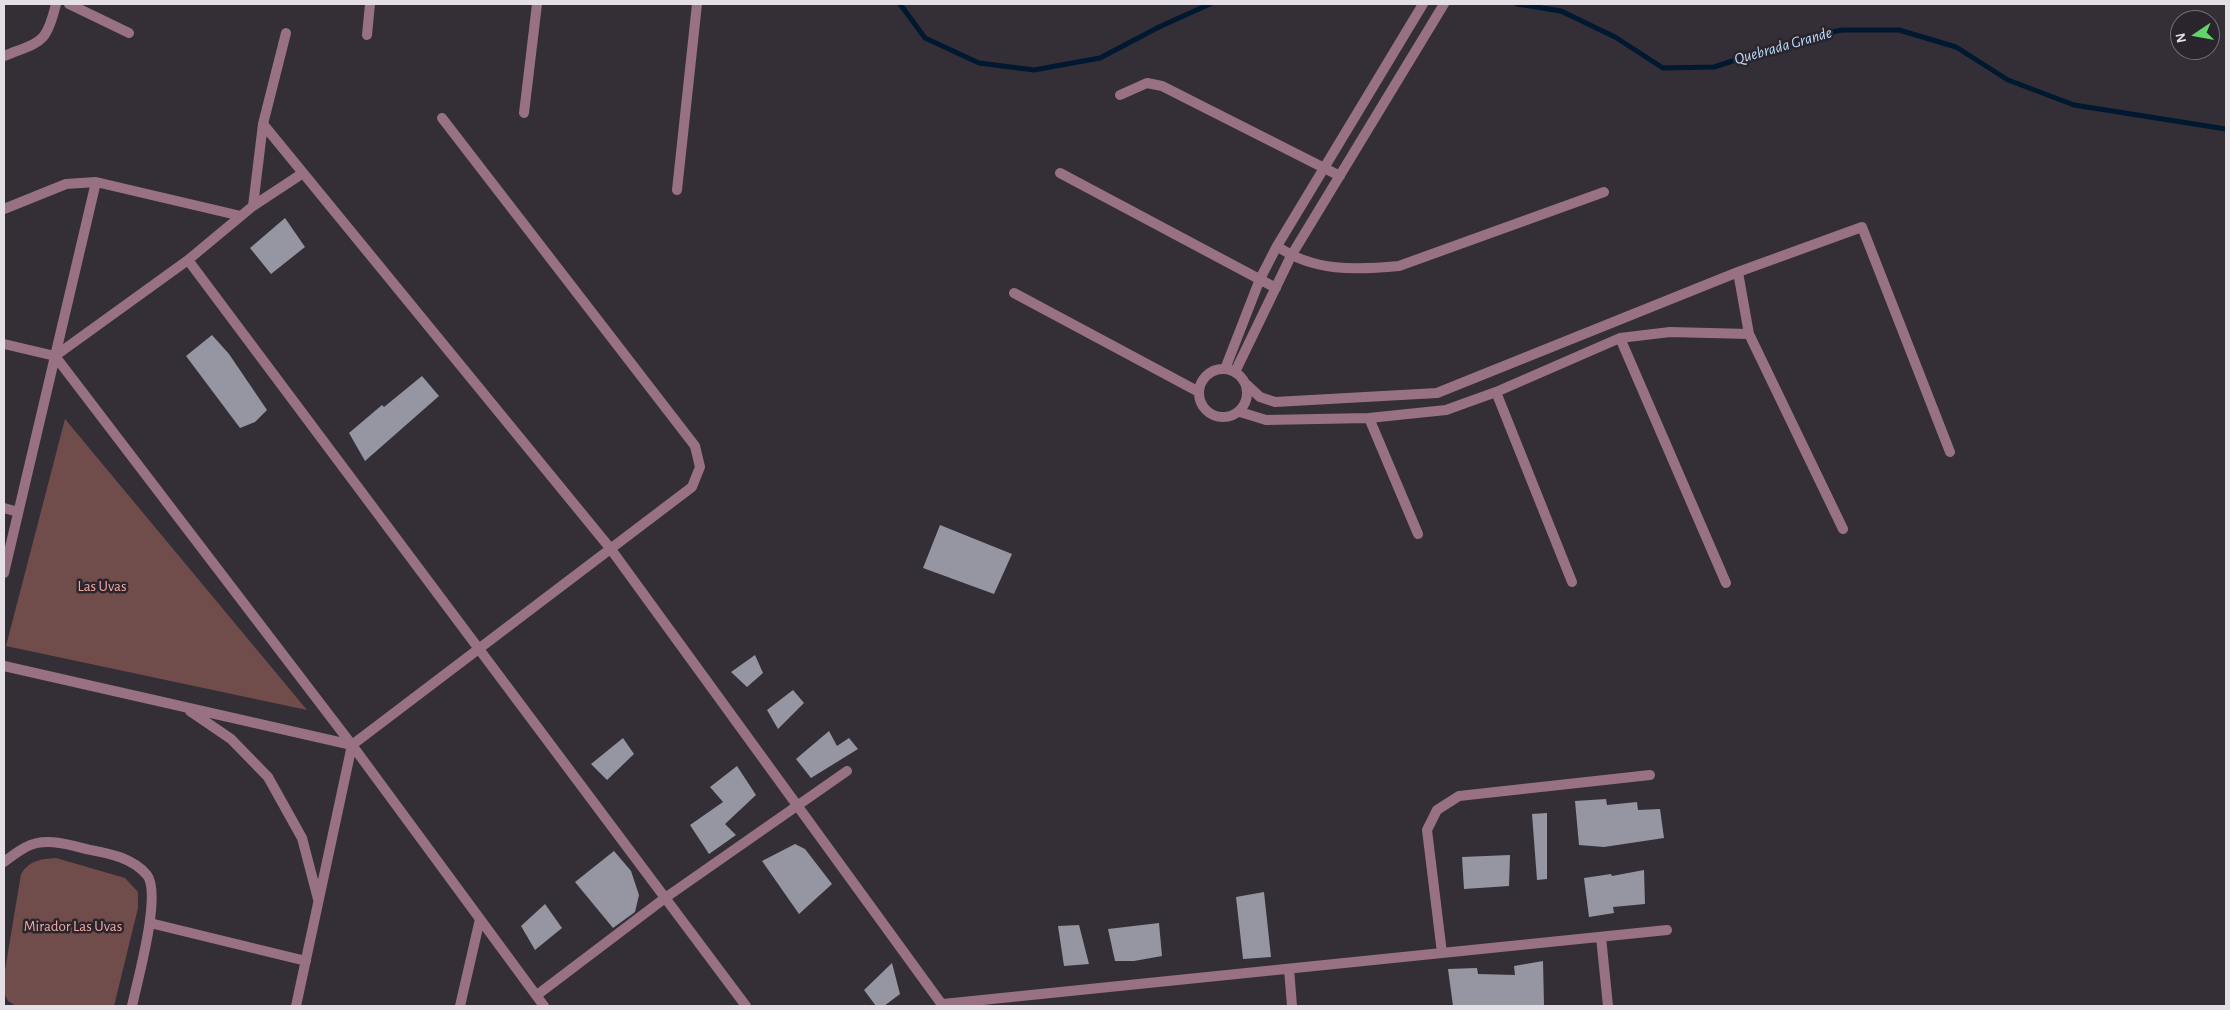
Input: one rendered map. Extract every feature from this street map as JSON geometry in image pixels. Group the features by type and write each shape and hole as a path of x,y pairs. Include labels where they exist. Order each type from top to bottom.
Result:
{"street":[{"path":"4,56 38,42 50,28 56,4"},
{"path":"69,4 129,33"},
{"path":"367,35 370,4"},
{"path":"524,113 537,4"},
{"path":"677,190 697,4"},
{"path":"1230,370 1260,279 1277,246 1423,4"},
{"path":"1230,370 1276,288 1291,256 1372,126 1444,4"},
{"path":"253,206 263,124 286,33"},
{"path":"1120,95 1147,84 1162,86 1324,166 1340,176"},
{"path":"1355,115 1372,126"},
{"path":"296,1006 352,745 692,486 700,468 695,446 442,118"},
{"path":"263,124 610,548 796,806 943,1005 1667,930"},
{"path":"55,356 188,260 253,206 303,173"},
{"path":"1060,173 1276,288"},
{"path":"4,209 66,184 96,182 241,216"},
{"path":"4,574 96,182"},
{"path":"1277,246 1291,256 1322,267 1367,269 1399,266 1604,192"},
{"path":"1749,334 1670,332 1620,338 1496,392 1446,410 1369,418 1266,420 1240,412 1225,418 1210,414 1200,400 1199,392 1205,378 1217,370 1230,370 1260,397 1275,402 1437,392 1738,272 1862,226 1950,452"},
{"path":"188,260 746,1006"},
{"path":"1738,272 1749,334 1843,529"},
{"path":"1014,293 1199,392"},
{"path":"1620,338 1726,583"},
{"path":"4,344 55,356 352,745 544,1006"},
{"path":"1240,412 1247,399 1246,384"},
{"path":"1496,392 1572,582"},
{"path":"1369,418 1418,534"},
{"path":"4,508 18,512"},
{"path":"4,666 352,745"},
{"path":"185,708 231,739 268,777 302,838 318,903"},
{"path":"537,995 665,898 847,771"},
{"path":"1442,953 1427,830 1437,810 1459,796 1650,775"},
{"path":"4,862 27,846 54,842 112,854 135,864 149,877 152,897 150,923 132,1006"},
{"path":"460,1006 480,919"},
{"path":"150,923 306,961"},
{"path":"1601,937 1608,1006"},
{"path":"1289,969 1292,1006"}],"green space":[{"name":"Las Uvas","path":"65,419 307,710 6,646"},
{"name":"Mirador Las Uvas","path":"56,858 125,878 138,892 138,908 114,1006 16,1006 8,1001 4,993 4,976 21,874 24,869 36,861"}],"building":[{"path":"285,218 305,247 271,274 250,248"},
{"path":"212,335 229,354 267,410 255,422 240,428 186,356"},
{"path":"422,376 439,396 365,461 349,433 382,405 384,407"},
{"path":"940,525 1012,554 994,594 923,568"},
{"path":"755,655 763,673 747,687 731,672"},
{"path":"793,690 804,703 778,729 767,710"},
{"path":"829,731 837,746 849,738 858,749 811,778 796,759"},
{"path":"623,738 634,754 607,780 591,764"},
{"path":"737,766 756,795 725,824 736,835 709,854 690,825 723,802 710,787"},
{"path":"1606,799 1607,805 1637,802 1638,810 1660,809 1664,838 1604,847 1579,845 1575,801"},
{"path":"1547,813 1547,879 1537,880 1532,814"},
{"path":"795,844 805,849 832,884 799,914 762,861"},
{"path":"614,851 631,871 639,895 635,912 613,928 575,882"},
{"path":"1510,855 1509,886 1464,889 1462,857"},
{"path":"1644,870 1645,904 1613,907 1614,913 1589,917 1584,878 1611,874 1612,876"},
{"path":"1264,892 1271,957 1243,959 1236,897"},
{"path":"545,904 562,928 535,950 521,926"},
{"path":"1159,923 1162,956 1134,961 1115,961 1108,929"},
{"path":"1079,925 1089,964 1064,966 1058,926"},
{"path":"1543,961 1544,1005 1453,1006 1448,969 1477,968 1478,974 1515,975 1514,966"},
{"path":"892,963 900,994 884,1006 876,1006 864,990"}],"waterway":[{"name":"Quebrada Grande","path":"900,4 925,38 979,63 1034,70 1100,58 1159,27 1210,4"},
{"name":"Quebrada Grande","path":"1517,4 1561,11 1615,37 1663,68 1714,67 1807,37 1842,30 1899,30 1956,47 2008,80 2074,105 2226,129"}]}
